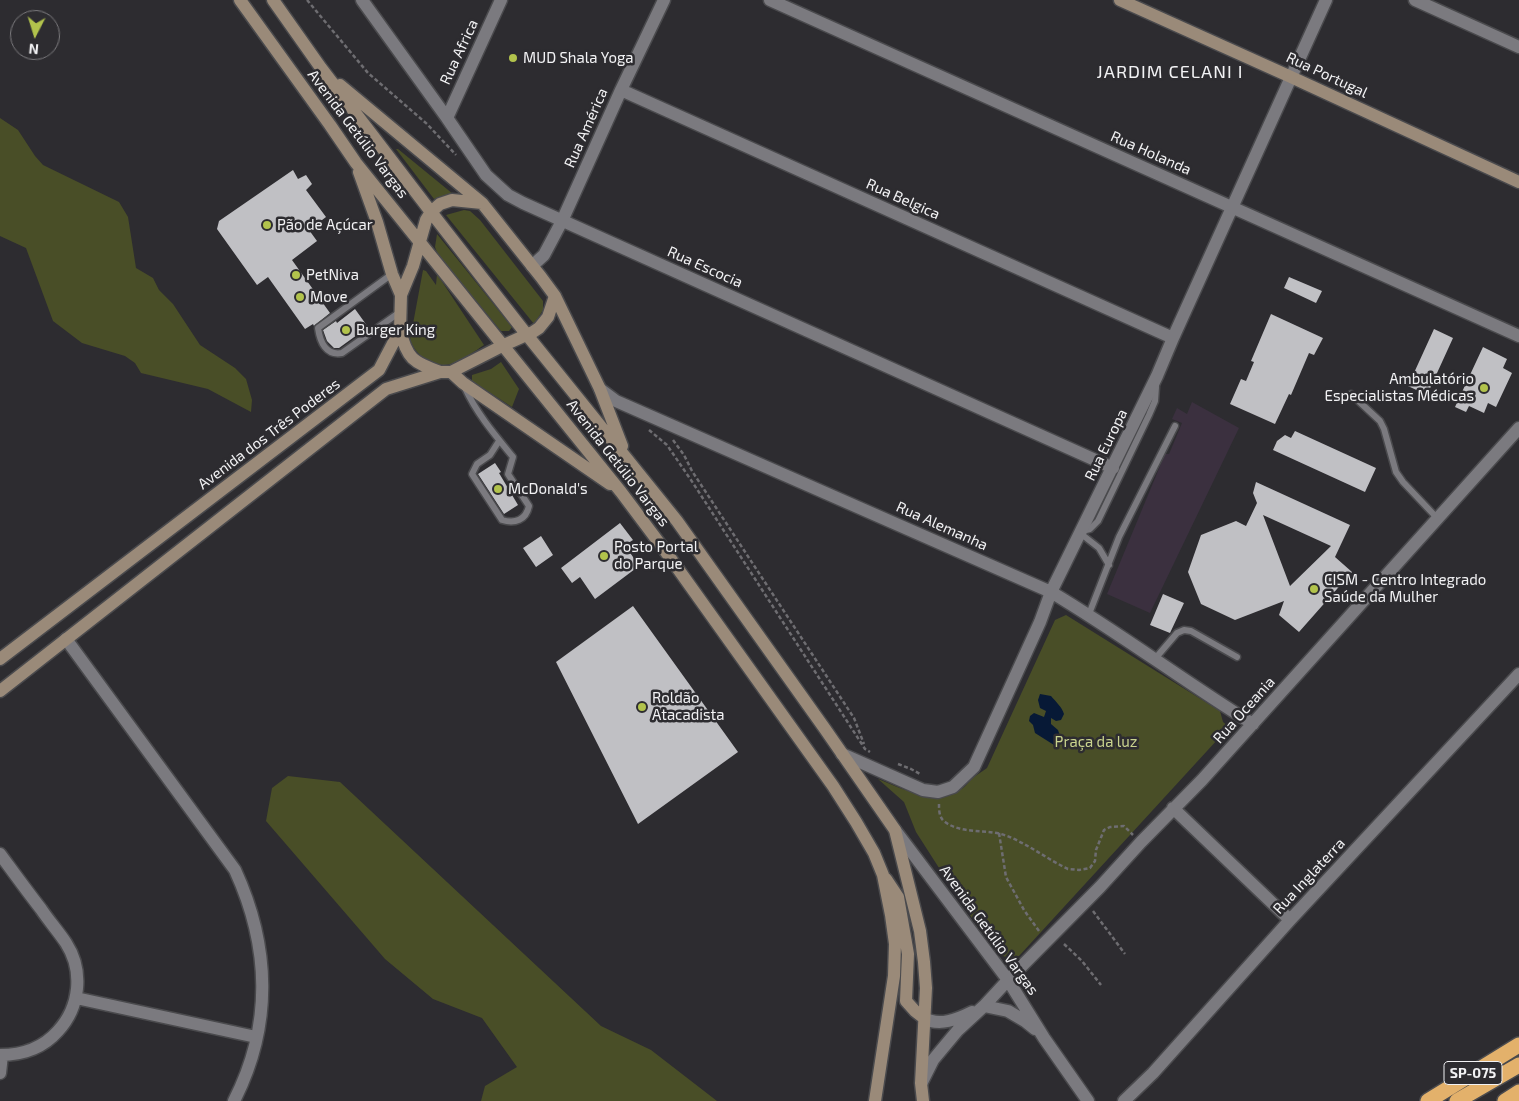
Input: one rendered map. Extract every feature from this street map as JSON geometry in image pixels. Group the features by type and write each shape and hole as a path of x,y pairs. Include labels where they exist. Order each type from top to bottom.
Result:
{"highway":[{"name":"SP-075","path":"1428,1101 1519,1045"},
{"name":"SP-075","path":"1457,1101 1519,1065"},
{"path":"1505,1101 1519,1092"}],"main road":[{"name":"Avenida Getúlio Vargas","path":"240,0 356,163 504,345 621,492 666,552 833,786 874,853 882,874 891,914 895,944 894,976 875,1101"},
{"name":"Avenida Getúlio Vargas","path":"273,0 321,68 431,212 527,335 677,521 895,830 920,931 926,988 921,1083 923,1101"},
{"name":"Rua Portugal","path":"1120,0 1519,182"},
{"path":"321,68 482,203 532,266 555,296 600,389 629,460"},
{"path":"356,163 377,222 392,274 401,295"},
{"path":"431,212 440,204 452,200 482,203"},
{"name":"Avenida dos Três Poderes","path":"0,659 379,370 400,330 401,295 413,266 426,220 431,212"},
{"path":"0,691 386,389 446,372 527,335 539,328 544,322 555,296"},
{"path":"400,330 404,347 410,356 423,366 446,372 621,492"},
{"path":"882,874 898,896 908,954 906,1001 924,1018"}],"street":[{"name":"Rua Africa","path":"447,118 502,0"},
{"name":"Rua América","path":"532,266 544,255 562,221 664,0"},
{"name":"Rua Holanda","path":"770,0 1519,336"},
{"name":"Rua Europa","path":"938,792 953,787 974,767 1040,622 1051,592 1157,376 1326,0"},
{"path":"1414,0 1519,47"},
{"name":"Rua Escocia","path":"366,2 486,175 508,195 523,204 1112,468"},
{"name":"Rua Belgica","path":"621,90 1173,338"},
{"name":"Rua Alemanha","path":"600,389 616,400 1051,592 1089,614 1154,660 1253,724"},
{"name":"Rua Oceania","path":"921,1083 926,1071 958,1030 984,1006 1202,780 1519,428"},
{"path":"66,640 235,870 252,912 261,957 262,1003 256,1037 247,1070 234,1101"},
{"name":"Rua Inglaterra","path":"1124,1101 1153,1073 1290,920 1519,674"},
{"path":"842,754 910,785 938,792"},
{"path":"1173,808 1290,920"},
{"name":"Avenida Getúlio Vargas","path":"895,830 1008,980 1044,1038 1088,1101"},
{"path":"0,854 66,944 75,964 77,981 76,998 68,1019 44,1043 29,1050 1,1055 0,1073"},
{"path":"76,998 256,1037"},
{"path":"984,1006 1008,1011 1025,1021 1044,1038"},
{"name":"Rua Oceania","path":"924,1018 944,1022 958,1019 984,1006"}],"lane":[{"path":"392,274 318,328 319,336 324,346 330,352 342,353 400,312"},
{"path":"1109,565 1099,548 1081,532 1090,529 1098,521 1149,415 1154,401 1157,376"},
{"path":"463,383 474,407 513,457 508,474 529,506 528,513 523,519 513,522 502,520 472,474 477,464 490,455 500,441"},
{"path":"1351,394 1380,421 1396,472 1438,519"},
{"path":"1089,614 1119,537 1175,426"},
{"path":"1154,660 1177,633 1184,630 1191,631 1237,657"}],"path":[{"path":"645,426 667,446 693,483 865,749 854,718 692,471 684,455 669,436"},
{"path":"938,792 940,815 943,821 958,829 999,833 1008,836 1068,869 1090,868 1095,861 1096,850 1104,830 1110,827 1124,826 1141,842"},
{"path":"999,833 1006,877 1024,910 1039,931"},
{"path":"1091,908 1125,954"},
{"path":"1064,944 1082,961 1101,985"}],"shaded area":[{"path":"1192,402 1239,428 1150,613 1107,594 1165,454 1169,454 1182,423 1172,419 1177,408 1187,414"}],"green space":[{"path":"0,118 18,130 43,165 119,202 128,217 136,268 153,278 159,290 173,304 200,345 235,368 246,379 252,400 251,412 208,389 141,373 135,363 125,356 82,343 53,321 26,248 0,236"},
{"path":"396,149 398,149 453,194 434,199"},
{"path":"464,210 470,211 480,220 543,301 543,310 534,324 446,215"},
{"path":"437,234 512,327 509,331 501,331 438,255 435,247"},
{"path":"423,270 426,271 436,285 437,274 484,345 456,362 442,365 428,361 417,352 410,340"},
{"path":"501,362 519,389 512,407 472,381 472,375 491,369"},
{"name":"Praça da luz","path":"1066,615 1220,711 1223,722 1229,727 1019,956 1008,958 998,954 964,907 916,832 904,802 878,779 920,794 942,796 963,788 987,768 1055,620"},
{"path":"288,776 340,782 601,1026 651,1050 717,1101 481,1101 485,1086 517,1067 482,1018 433,999 385,959 266,821 272,788"}],"water":[{"path":"1040,694 1051,696 1064,714 1061,720 1056,721 1051,718 1051,724 1058,730 1060,736 1054,745 1035,733 1033,725 1029,721 1030,716 1034,713 1044,717 1046,711 1040,708 1038,700"}],"building":[{"name":"Pão de Açúcar","path":"293,170 298,179 306,175 312,184 306,190 326,217 309,230 317,241 292,260 330,313 314,326 313,324 305,329 268,277 257,285 217,229 219,221"},
{"path":"1289,277 1322,291 1316,303 1284,288"},
{"name":"Burger King","path":"355,309 368,327 339,348 334,348 327,341 323,330 336,321 337,323"},
{"path":"1271,314 1323,338 1314,355 1309,353 1291,395 1289,394 1275,424 1230,404 1241,379 1246,381 1254,362 1251,361"},
{"path":"1434,329 1453,338 1427,395 1408,386"},
{"name":"Ambulatório Especialistas Médicas","path":"1483,347 1507,359 1503,368 1512,373 1496,407 1488,403 1484,413 1469,406 1466,412 1455,407"},
{"path":"1295,431 1376,468 1365,492 1273,450 1277,441 1285,435 1291,438"},
{"name":"McDonald's","path":"495,463 518,505 504,514 478,474"},
{"path":"1256,482 1350,525 1335,557 1352,572 1299,632 1279,615 1284,601 1235,620 1201,604 1188,572 1201,535 1236,521 1246,526 1257,503 1253,493","holes":["1263,515 1331,546 1290,586"]},
{"name":"Posto Portal do Parque","path":"620,523 633,540 625,545 639,566 595,599 580,577 572,583 561,568"},
{"path":"541,536 553,555 536,567 523,548"},
{"path":"1163,594 1184,603 1170,633 1150,625"},
{"name":"Roldão Atacadista","path":"633,606 738,752 638,824 556,662"}],"place":[{"name":"MUD Shala Yoga","path":"513,58"},
{"name":"Pão de Açúcar","path":"267,225"},
{"name":"PetNiva","path":"296,275"},
{"name":"Move","path":"300,297"},
{"name":"Burger King","path":"346,330"},
{"name":"Ambulatório Especialistas Médicas","path":"1484,388"},
{"name":"McDonald's","path":"498,489"},
{"name":"Posto Portal do Parque","path":"604,556"},
{"name":"CISM - Centro Integrado Saúde da Mulher","path":"1314,589"},
{"name":"Roldão Atacadista","path":"642,707"}],"district":[{"name":"JARDIM CELANI I","path":"1170,72"}]}
